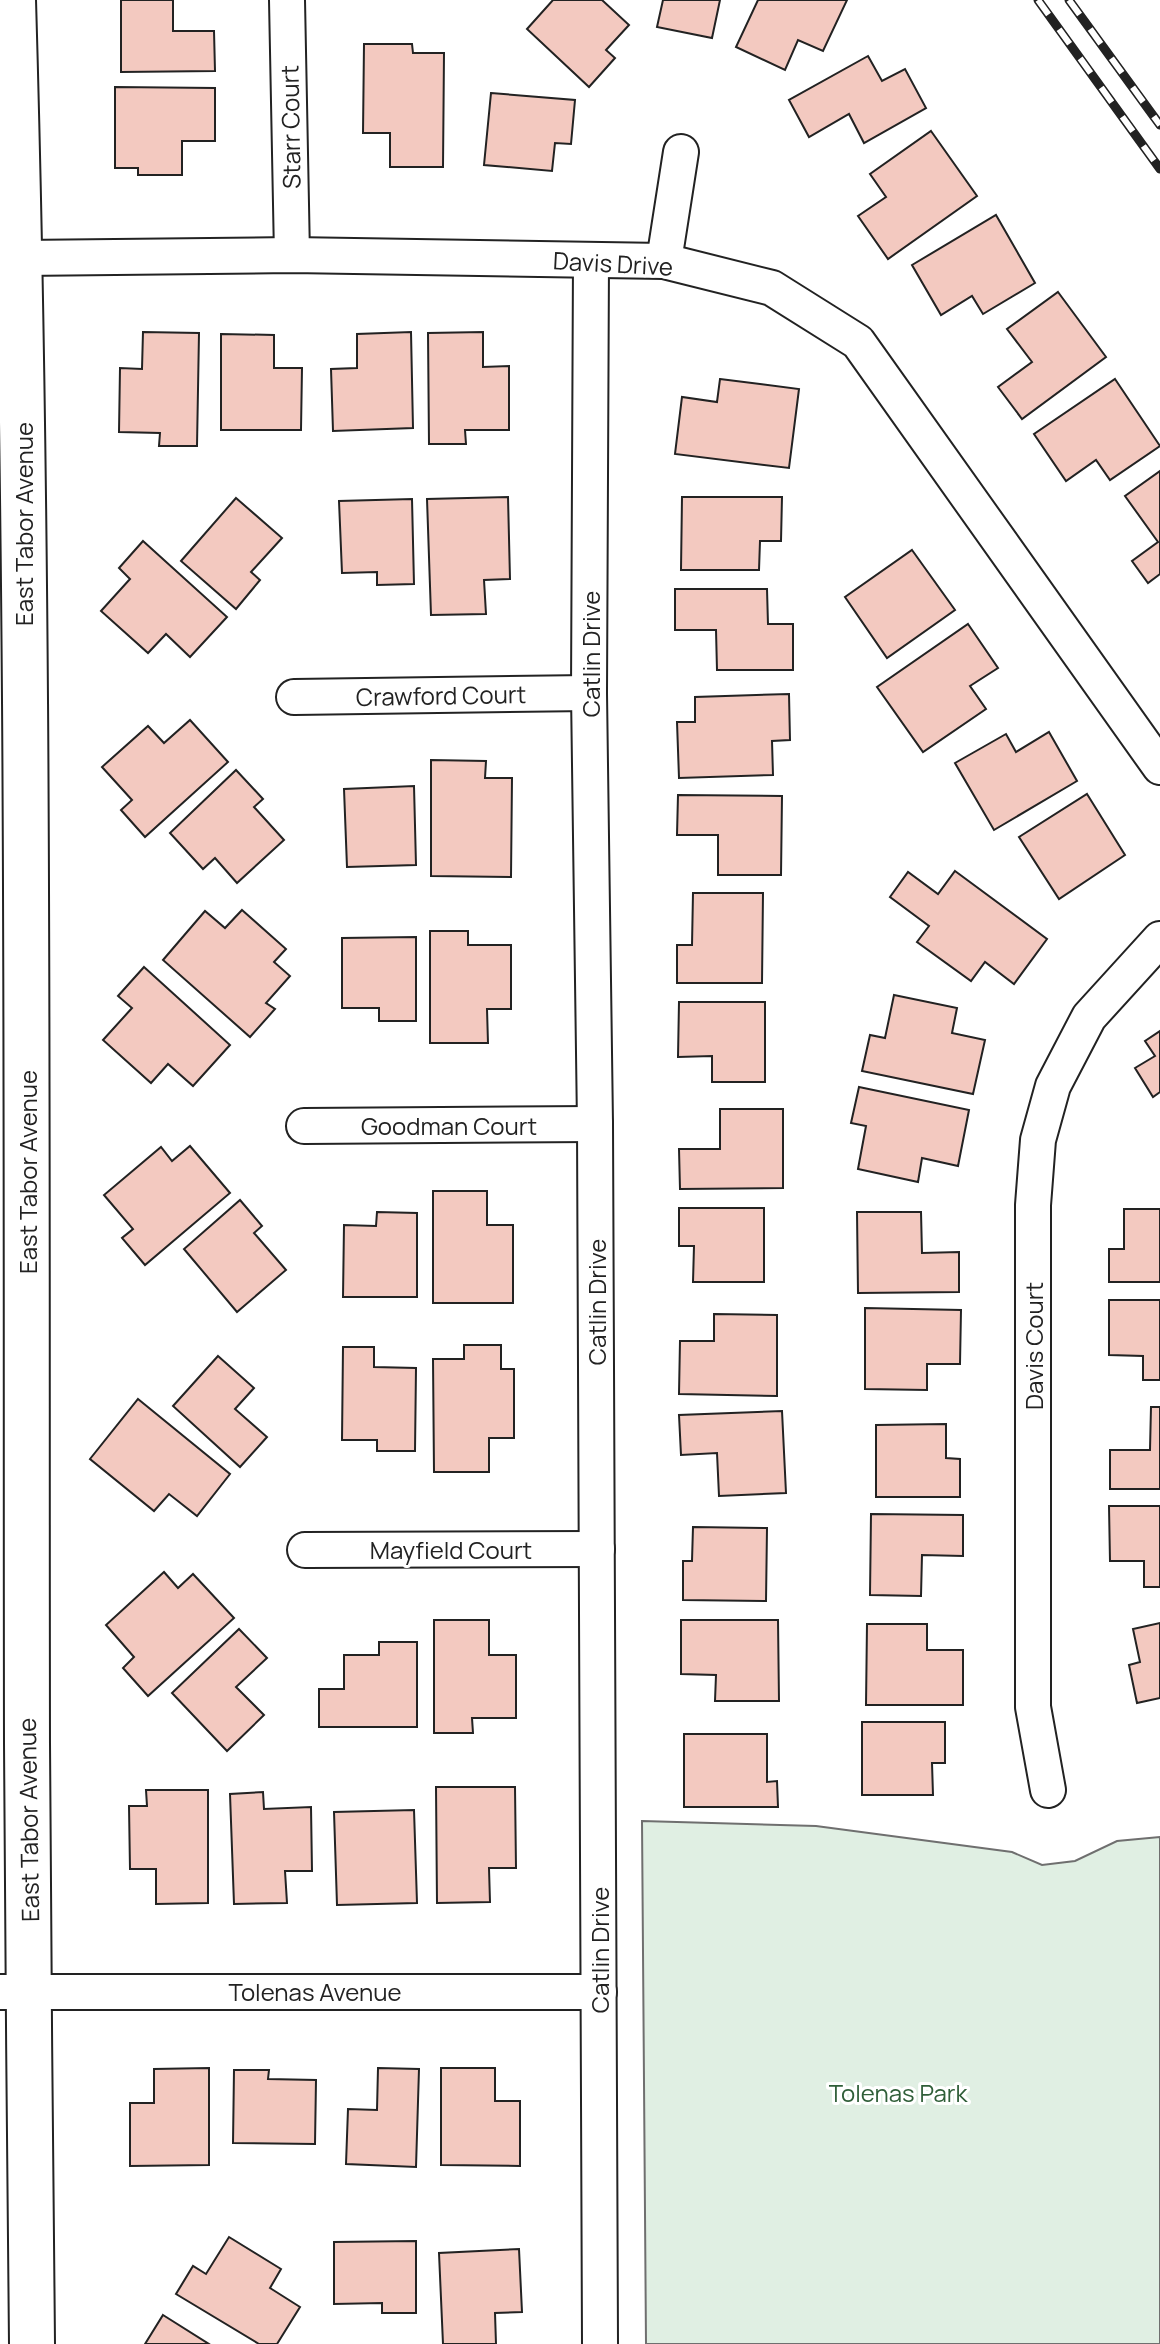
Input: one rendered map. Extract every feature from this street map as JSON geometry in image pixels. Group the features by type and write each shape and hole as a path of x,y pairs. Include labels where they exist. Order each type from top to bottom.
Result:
{"main road":[{"name":"East Tabor Avenue","path":"13,0 21,258 26,843 27,1752 15,1992 32,2344"}],"street":[{"name":"Starr Court","path":"287,0 292,255"},
{"path":"664,261 681,152"},
{"name":"Davis Drive","path":"21,258 292,255 664,261 772,288 858,342 1160,767"},
{"name":"Catlin Drive","path":"591,260 589,693 595,1124 600,2344"},
{"name":"Crawford Court","path":"294,697 589,693"},
{"name":"Davis Court","path":"1048,1790 1033,1707 1033,1205 1038,1140 1053,1086 1089,1017 1160,939"},
{"name":"Goodman Court","path":"304,1126 595,1124"},
{"name":"Mayfield Court","path":"305,1550 597,1549"},
{"name":"Tolenas Avenue","path":"15,1992 599,1992"}],"green space":[{"name":"Tolenas Park","path":"642,1821 816,1826 1012,1852 1042,1865 1075,1861 1117,1841 1160,1837 1160,2344 646,2344"}],"building":[{"path":"121,0 173,0 173,31 214,31 215,71 121,72"},
{"path":"553,0 602,0 629,25 606,50 615,58 589,87 527,29"},
{"path":"663,0 720,0 712,38 657,27"},
{"path":"758,0 847,0 823,51 798,40 785,70 736,47"},
{"path":"364,44 412,44 413,53 444,53 443,167 390,167 390,133 363,133"},
{"path":"868,56 882,81 905,69 926,108 864,143 849,114 809,137 789,100"},
{"path":"115,87 215,88 215,141 182,141 182,175 138,175 138,168 115,168"},
{"path":"491,93 575,100 571,144 555,143 552,171 484,165"},
{"path":"931,131 977,196 888,259 858,216 886,197 870,174"},
{"path":"996,215 1035,283 983,314 972,296 941,315 912,265"},
{"path":"1058,292 1106,357 1022,419 998,387 1032,362 1007,329"},
{"path":"143,332 199,333 197,446 159,446 160,433 119,432 120,368 142,369"},
{"path":"411,332 413,428 333,431 331,369 357,368 357,334"},
{"path":"483,332 483,367 509,366 509,430 465,430 466,444 429,444 428,333"},
{"path":"221,334 274,335 274,368 302,368 301,430 221,430"},
{"path":"720,379 799,389 789,468 675,454 682,397 717,402"},
{"path":"1115,379 1160,446 1110,480 1096,460 1066,481 1034,434"},
{"path":"1160,471 1160,574 1148,583 1132,561 1158,542 1125,496"},
{"path":"508,497 510,579 484,580 486,614 431,615 427,499"},
{"path":"682,497 782,497 781,541 760,541 759,570 681,570"},
{"path":"236,498 282,538 251,572 260,580 236,609 181,561"},
{"path":"412,499 414,584 377,585 377,572 342,573 339,501"},
{"path":"143,541 227,617 190,657 166,634 148,653 101,611 130,579 119,568"},
{"path":"912,550 955,610 887,658 845,597"},
{"path":"675,589 767,589 768,624 793,624 793,670 717,670 716,630 675,630"},
{"path":"968,624 998,668 970,686 986,709 923,752 877,687"},
{"path":"789,694 790,740 772,741 773,775 679,778 677,722 695,722 695,697"},
{"path":"190,720 228,762 145,837 121,810 132,800 102,767 148,726 164,743"},
{"path":"1049,732 1077,781 994,830 955,763 1006,734 1016,752"},
{"path":"431,760 486,761 485,778 512,778 511,877 431,876"},
{"path":"236,770 263,799 254,807 284,840 237,883 215,858 203,869 170,833"},
{"path":"414,786 416,865 347,867 344,789"},
{"path":"1087,794 1125,855 1059,899 1019,837"},
{"path":"678,795 782,796 781,875 718,875 718,835 677,835"},
{"path":"955,871 1047,939 1014,984 985,962 971,981 917,942 929,926 890,897 908,872 938,894"},
{"path":"693,893 763,893 762,983 677,983 677,945 692,945"},
{"path":"242,910 286,949 274,962 290,976 266,1003 275,1009 250,1037 163,960 205,911 225,928"},
{"path":"430,931 468,931 468,945 511,945 511,1009 487,1009 488,1043 430,1043"},
{"path":"416,937 416,1021 379,1021 379,1008 342,1008 342,938"},
{"path":"144,967 230,1045 193,1086 168,1064 151,1083 103,1040 132,1008 118,996"},
{"path":"894,995 957,1008 952,1033 985,1040 973,1094 862,1071 870,1035 885,1038"},
{"path":"679,1002 765,1002 765,1082 712,1082 712,1056 678,1057"},
{"path":"1160,1031 1160,1092 1153,1097 1135,1068 1155,1056 1145,1041"},
{"path":"859,1087 969,1110 958,1166 922,1158 918,1182 858,1169 866,1126 851,1123"},
{"path":"720,1109 783,1109 783,1188 680,1189 679,1149 720,1149"},
{"path":"190,1146 230,1193 145,1265 122,1238 133,1229 104,1195 161,1147 172,1161"},
{"path":"433,1191 487,1191 487,1225 513,1225 513,1303 433,1303"},
{"path":"240,1200 262,1226 254,1233 286,1270 237,1312 184,1249"},
{"path":"679,1208 764,1208 764,1282 693,1282 694,1246 679,1246"},
{"path":"1124,1209 1160,1209 1160,1282 1109,1282 1109,1249 1124,1249"},
{"path":"377,1212 417,1213 417,1297 343,1297 344,1225 376,1226"},
{"path":"857,1212 921,1212 922,1253 959,1252 959,1292 858,1293"},
{"path":"1109,1300 1160,1300 1160,1380 1143,1380 1143,1356 1109,1355"},
{"path":"865,1308 961,1310 960,1364 927,1364 927,1390 865,1389"},
{"path":"714,1314 777,1315 777,1396 679,1394 680,1341 714,1341"},
{"path":"464,1345 501,1345 501,1369 514,1369 514,1438 489,1438 489,1472 434,1472 433,1359 464,1359"},
{"path":"343,1347 374,1347 374,1367 416,1368 415,1451 377,1451 377,1440 342,1440"},
{"path":"218,1356 254,1388 235,1409 267,1437 240,1467 173,1406"},
{"path":"138,1399 230,1474 197,1516 169,1494 154,1511 90,1459"},
{"path":"1151,1407 1160,1407 1160,1489 1110,1489 1110,1450 1150,1450"},
{"path":"782,1411 786,1493 719,1496 717,1453 681,1455 679,1415"},
{"path":"946,1424 946,1458 960,1459 960,1497 876,1497 876,1425"},
{"path":"1109,1506 1160,1506 1160,1587 1144,1587 1144,1561 1110,1561"},
{"path":"871,1514 963,1515 963,1556 922,1555 921,1596 870,1595"},
{"path":"693,1527 767,1528 766,1601 683,1600 683,1561 692,1561"},
{"path":"164,1572 178,1588 193,1574 234,1618 148,1696 123,1668 134,1657 106,1625"},
{"path":"434,1620 489,1620 489,1655 516,1655 516,1718 472,1718 473,1733 434,1733"},
{"path":"681,1620 778,1620 779,1701 715,1701 716,1675 681,1674"},
{"path":"1160,1623 1160,1698 1137,1703 1129,1665 1140,1662 1133,1629"},
{"path":"867,1624 927,1624 927,1650 963,1650 963,1705 866,1705"},
{"path":"239,1629 267,1658 236,1687 264,1715 227,1751 172,1693"},
{"path":"379,1642 417,1642 417,1727 319,1727 319,1689 344,1689 344,1655 379,1655"},
{"path":"862,1722 945,1722 945,1763 932,1763 933,1795 862,1795"},
{"path":"684,1734 767,1734 767,1782 777,1781 778,1807 684,1807"},
{"path":"436,1787 515,1787 516,1868 489,1868 490,1902 437,1903"},
{"path":"146,1790 208,1790 208,1903 156,1904 156,1869 130,1869 129,1806 147,1806"},
{"path":"263,1792 264,1809 311,1807 312,1871 285,1871 287,1903 234,1904 230,1794"},
{"path":"414,1810 417,1903 337,1905 334,1812"},
{"path":"209,2068 209,2165 130,2166 130,2103 154,2103 154,2069"},
{"path":"378,2068 419,2069 416,2167 346,2164 348,2109 377,2110"},
{"path":"441,2068 495,2068 495,2101 520,2101 520,2166 441,2165"},
{"path":"234,2070 269,2070 268,2079 316,2080 315,2144 233,2143"},
{"path":"229,2237 281,2269 270,2288 300,2307 277,2344 259,2344 176,2294 193,2266 206,2274"},
{"path":"416,2241 416,2313 382,2313 382,2303 334,2304 334,2242"},
{"path":"519,2249 522,2312 495,2313 496,2344 443,2344 439,2253"},
{"path":"163,2315 209,2344 145,2344"}],"railway":[{"path":"1038,0 1160,169"},
{"path":"1069,0 1160,125"}]}
